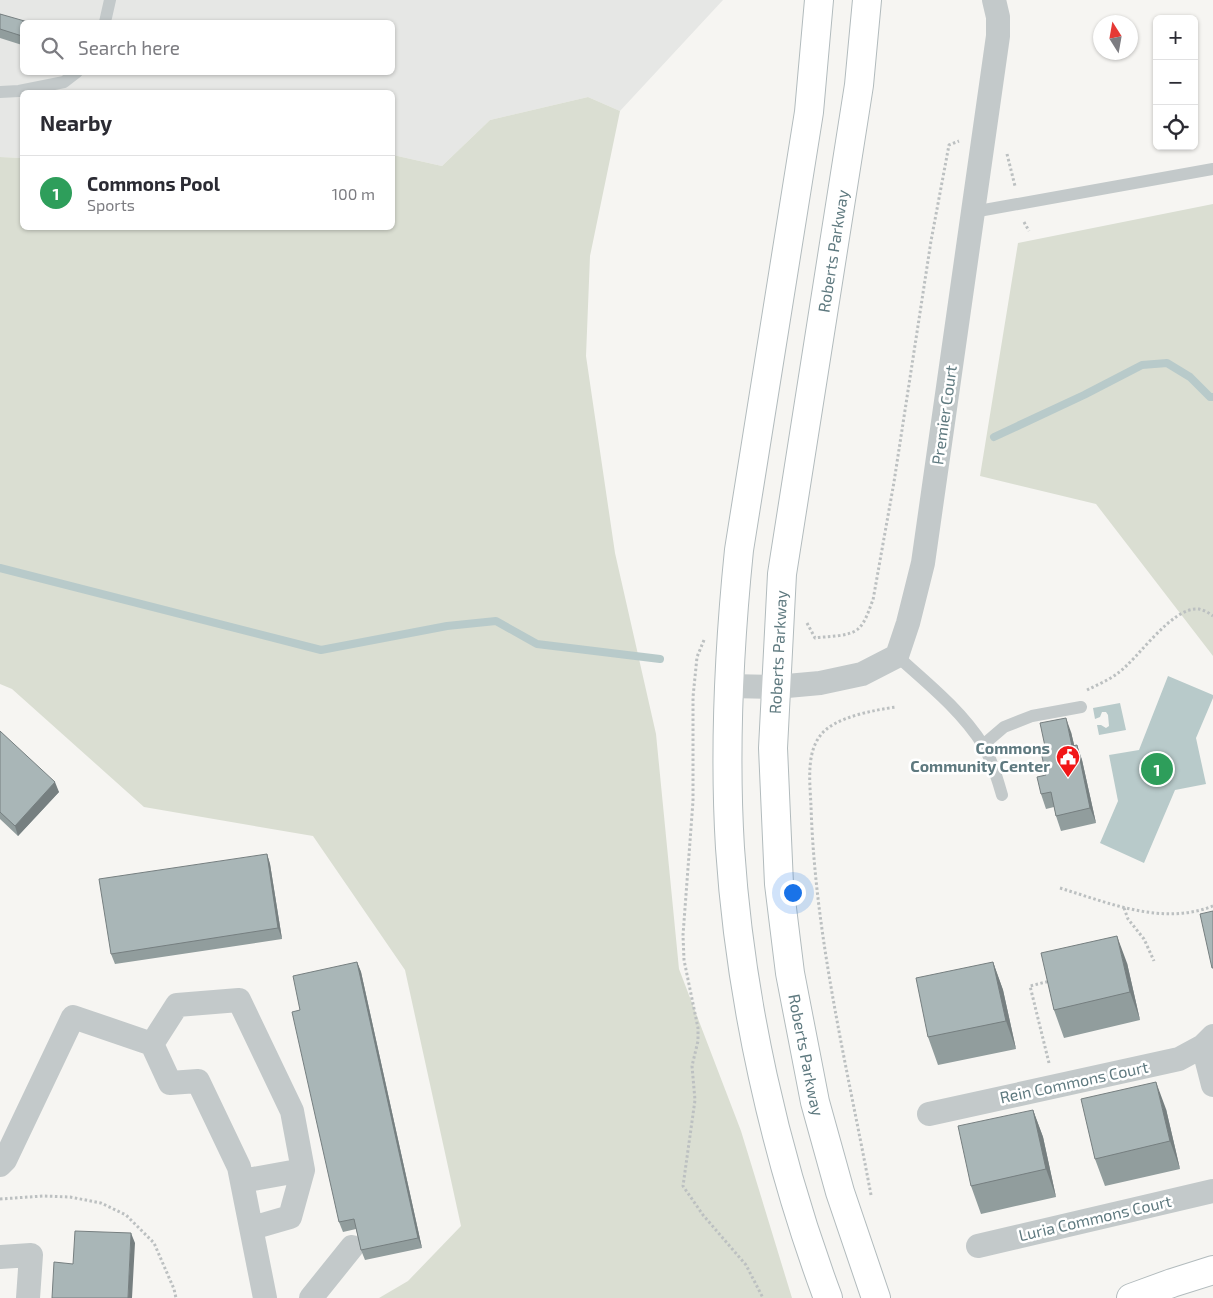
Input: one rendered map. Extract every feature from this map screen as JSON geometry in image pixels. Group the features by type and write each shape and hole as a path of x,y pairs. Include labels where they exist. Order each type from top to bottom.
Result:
{"main road":[{"path":"819,0 809,112 739,550 735,591 727,762 730,848 739,939 752,1019 771,1114 807,1242 828,1298"},
{"name":"Roberts Parkway","path":"866,0 859,85 782,574 773,748 778,874 790,973 815,1102 840,1192 876,1298"},
{"path":"1131,1298 1172,1282 1213,1270"}],"street":[{"name":"Premier Court","path":"897,656 908,623 923,563 998,36 998,17 994,0"},
{"path":"730,686 776,687 820,683 862,674 897,656"},
{"path":"152,1044 177,1005 239,1000 292,1110 303,1170 290,1217 252,1228"},
{"path":"0,1165 5,1160 17,1136 73,1017 152,1044 170,1083 198,1081 239,1168 265,1298"},
{"path":"1208,1041 1213,1085"},
{"name":"Rein Commons Court","path":"929,1114 1179,1059 1208,1041"},
{"path":"242,1181 303,1170"},
{"name":"Luria Commons Court","path":"978,1246 1213,1191"},
{"path":"311,1298 352,1247"},
{"path":"0,1257 31,1256 28,1298"}],"lane":[{"path":"105,20 110,0"},
{"path":"24,90 64,82 72,75"},
{"path":"0,92 20,91"},
{"path":"973,212 1213,169"},
{"path":"897,656 966,722 983,745 993,766 1002,795"},
{"path":"983,745 1004,727 1032,716 1081,707"}],"path":[{"path":"804,620 815,638 850,633 858,629 873,600 896,472 931,241 949,145 957,140 983,142"},
{"path":"1061,710 1076,695 1118,673 1174,618 1198,609 1213,616"},
{"path":"705,638 697,657 694,672 693,802 683,935 684,960 698,1028 698,1041 692,1066 695,1100 684,1186 703,1215 746,1266 763,1298"},
{"path":"872,1204 831,988 820,919 812,850 810,763 818,737 826,729 850,718 896,707"},
{"path":"1060,888 1124,908 1161,914 1183,914 1213,906"},
{"path":"1124,908 1128,919 1144,939 1154,961"},
{"path":"1051,980 1030,986 1054,1088"},
{"path":"0,1198 70,1197 101,1203 126,1215 154,1243 176,1298"}],"shaded area":[{"path":"0,0 723,0 620,111 588,97 490,120 442,166 395,155 395,90 20,90 20,158 0,157"},
{"path":"588,97 620,111 590,256 586,356 615,553 656,734 679,969 741,1131 792,1298 379,1298 408,1281 461,1226 405,970 313,836 144,807 12,689 0,684 0,157 20,158 20,230 395,230 395,155 442,166 490,120"},
{"path":"1213,204 1213,656 1096,504 980,476 1018,243"},
{"path":"1168,676 1213,695 1196,738 1206,784 1175,790 1144,863 1100,843 1118,801 1109,755 1139,750"},
{"path":"1120,703 1126,730 1099,735 1097,725 1106,728 1109,726 1108,715 1106,712 1102,712 1100,717 1095,719 1093,708"}],"building":[{"path":"0,14 21,20 20,35 0,29"},
{"name":"Commons Community Center","path":"1066,718 1072,746 1077,745 1090,808 1056,816 1051,792 1041,794 1037,777 1046,775 1041,752 1046,751 1040,723"},
{"path":"0,731 55,782 15,826 0,812"},
{"path":"267,854 278,928 111,954 99,879"},
{"path":"1213,911 1213,968 1212,968 1200,914"},
{"path":"1117,936 1130,992 1054,1010 1041,953"},
{"path":"357,962 418,1238 361,1250 354,1219 339,1222 292,1012 300,1010 293,976"},
{"path":"993,962 1006,1021 928,1037 916,978"},
{"path":"1156,1082 1170,1141 1095,1159 1081,1099"},
{"path":"1033,1110 1046,1169 971,1186 958,1126"},
{"path":"75,1231 131,1233 128,1298 52,1298 54,1262 73,1264"}],"waterway":[{"path":"994,437 1084,395 1142,365 1167,363 1190,377 1210,397 1213,397"},
{"path":"0,568 321,650 447,626 496,621 537,644 660,659"}],"place":[{"name":"Commons Pool","path":"1157,769"},
{"name":"Commons Community Center","path":"1068,778"}]}
